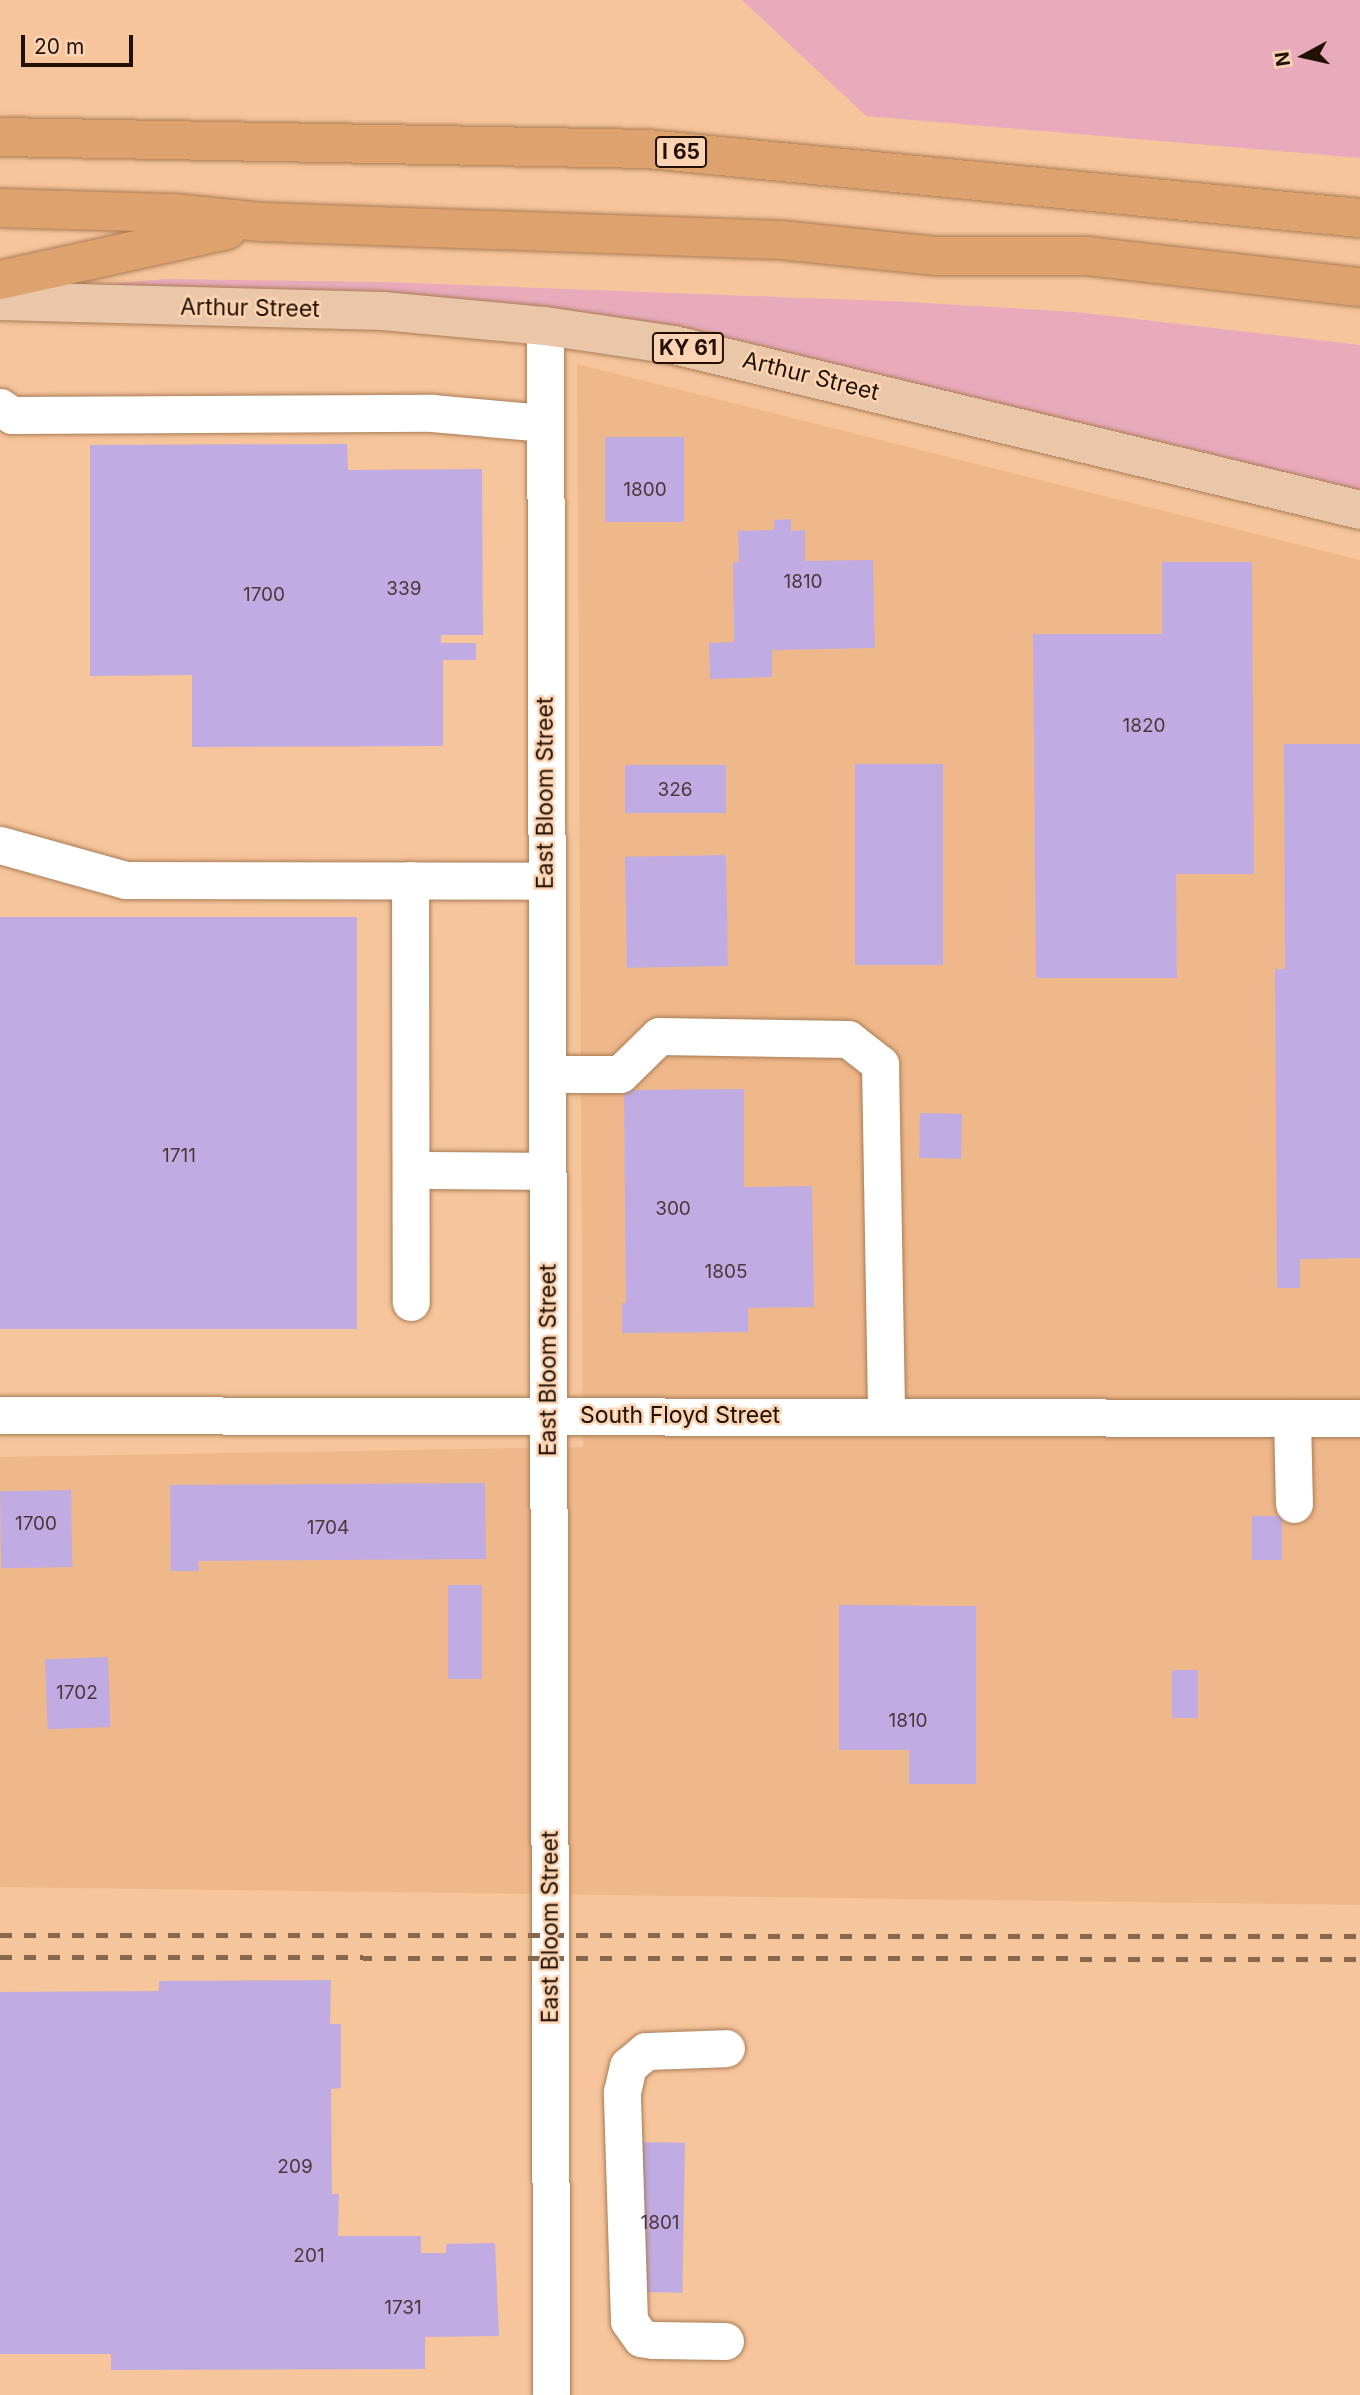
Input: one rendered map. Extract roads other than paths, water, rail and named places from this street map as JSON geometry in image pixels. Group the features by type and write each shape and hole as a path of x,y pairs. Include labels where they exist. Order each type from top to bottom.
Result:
{"highway":[{"name":"I 65","path":"0,137 648,149 1360,218"},
{"path":"0,208 173,213 262,222 782,240 936,256 1087,256 1360,287"},
{"path":"0,280 262,222"}],"main road":[{"name":"Arthur Street","path":"0,301 383,311 545,326 743,359 1360,510"}],"street":[{"name":"East Bloom Street","path":"545,326 543,423 551,2395"},
{"path":"0,407 12,415 432,414 543,423"},
{"path":"0,845 125,880 546,881"},
{"path":"410,880 411,1302"},
{"path":"547,1074 620,1074 659,1036 848,1039 880,1064 886,1416"},
{"path":"411,1170 547,1171"},
{"name":"South Floyd Street","path":"0,1415 548,1414 1360,1418"},
{"path":"1292,1418 1294,1504"},
{"path":"725,2341 653,2340 641,2337 629,2321 622,2092 628,2066 646,2050 726,2048"}],"railway":[{"path":"0,1935 1360,1936"},
{"path":"0,1957 1360,1959"}]}
